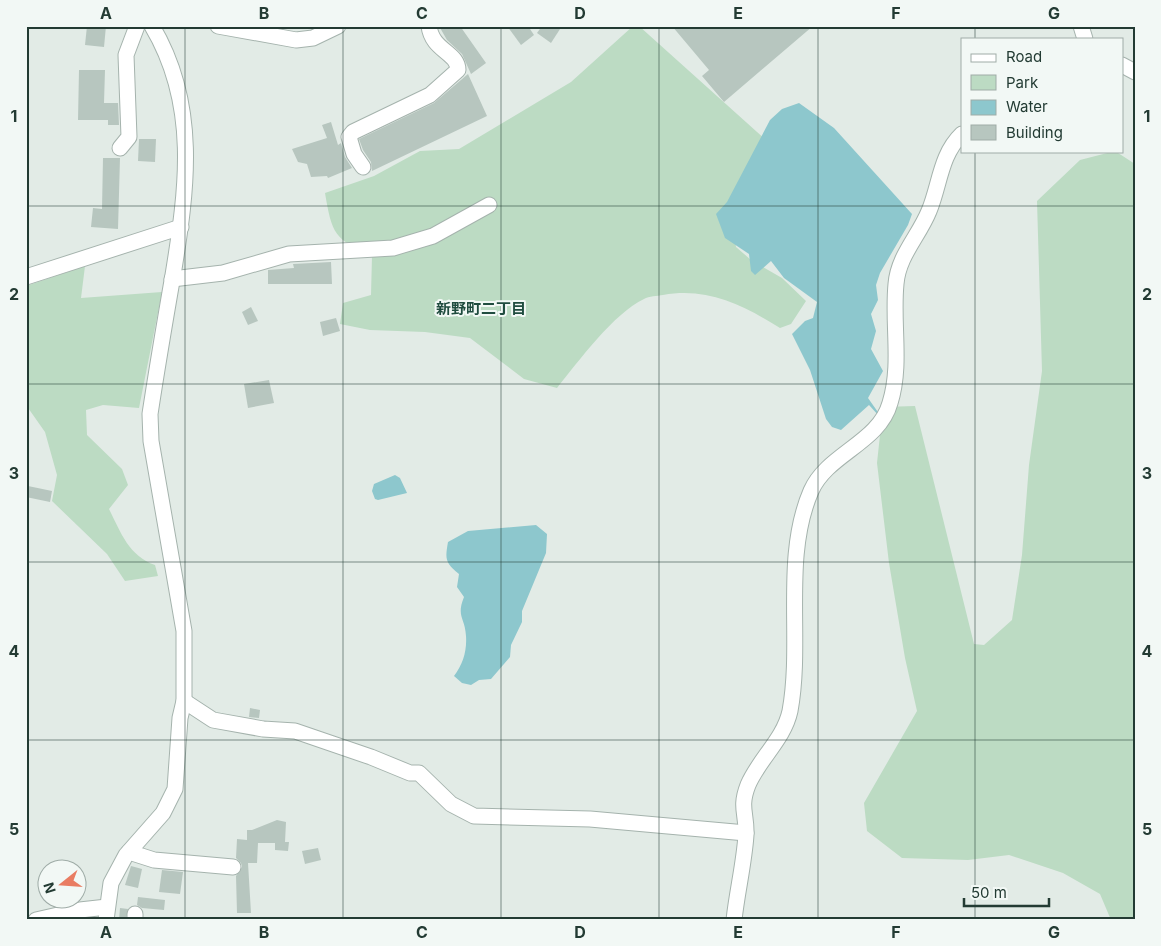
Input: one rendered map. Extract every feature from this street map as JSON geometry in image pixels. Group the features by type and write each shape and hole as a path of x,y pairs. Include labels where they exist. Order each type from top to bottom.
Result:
{"street":[{"path":"120,148 129,137 126,55 137,26"},
{"path":"36,920 80,910 106,914 111,883 129,852 163,813 175,789 180,718 184,701 184,631 151,441 150,414 181,227 186,178 186,134 166,51 152,26"},
{"path":"218,26 296,40 313,38 338,26"},
{"path":"363,167 354,154 350,137 353,132 424,99 458,70 454,59 434,43 429,26"},
{"path":"1081,26 1085,38"},
{"path":"734,920 746,833 742,805 748,784 785,726 790,712 794,666 797,551 804,510 817,479 880,422 889,407 896,383 896,282 901,262 930,209 943,163 955,141 961,135"},
{"path":"172,279 223,273 289,254 393,248 434,236 489,205"},
{"path":"26,277 181,227"},
{"path":"184,701 213,720 263,729 295,731 371,757 410,773 419,773 451,804 474,816 590,819 746,833"},
{"path":"129,852 154,860 234,867"}],"green space":[{"path":"633,26 639,26 766,140 734,231 736,247 751,260 782,278 806,301 791,324 780,328 739,305 710,296 679,293 648,297 633,306 609,326 557,388 524,379 470,338 425,332 370,330 340,324 343,303 371,295 372,256 350,245 337,233 330,218 325,193 374,176 420,151 459,149 571,82"},
{"path":"1117,152 1135,164 1135,920 1111,920 1100,894 1063,873 1009,855 968,860 902,858 867,831 864,803 917,711 905,658 889,563 877,463 883,407 915,406 974,644 984,645 1012,620 1022,555 1029,465 1042,371 1037,201 1080,160"},
{"path":"85,266 81,298 162,292 139,408 103,405 86,410 87,435 122,469 128,485 109,509 132,550 146,561 155,565 158,576 125,581 107,554 52,501 57,475 45,432 26,405 26,286"}],"water":[{"path":"799,103 834,128 912,214 908,225 880,273 876,285 878,300 871,314 876,331 871,349 883,371 868,398 880,415 869,405 841,430 832,427 826,419 810,370 792,334 805,321 813,318 817,302 784,278 771,261 755,275 751,271 749,254 725,238 716,214 727,202 770,120 782,109"},
{"path":"395,475 400,478 407,493 378,500 375,499 372,491 374,484"},
{"path":"536,525 547,534 546,553 522,611 522,622 511,645 510,657 491,679 479,680 471,685 462,683 454,676 460,667 466,647 466,636 461,613 464,597 457,587 459,574 451,567 447,560 448,542 468,531"}],"building":[{"path":"87,26 106,26 104,47 85,45"},
{"path":"439,26 460,26 486,63 471,74 462,54 447,40"},
{"path":"507,26 528,26 534,35 521,45"},
{"path":"542,26 562,26 551,43 537,33"},
{"path":"672,26 813,26 724,102 702,76 709,70"},
{"path":"79,70 105,70 104,103 118,103 119,125 108,125 108,120 78,120"},
{"path":"468,74 487,116 372,171 371,162 363,150 359,139 434,103"},
{"path":"331,122 338,145 341,143 345,157 352,168 328,178 327,176 311,177 307,164 298,162 292,149 327,138 322,125"},
{"path":"139,139 156,139 155,162 138,161"},
{"path":"103,158 120,158 118,229 91,227 93,208 102,209"},
{"path":"331,262 332,284 268,284 268,270 294,268 293,264"},
{"path":"251,307 258,321 248,325 242,312"},
{"path":"336,318 340,331 323,336 320,322"},
{"path":"269,380 274,403 248,408 244,384"},
{"path":"28,486 52,491 50,502 26,497"},
{"path":"250,708 260,710 259,718 249,717"},
{"path":"277,820 286,822 285,842 289,842 288,851 275,850 275,843 258,843 257,863 248,863 251,913 237,913 236,876 242,867 236,858 237,839 247,840 247,830 252,830"},
{"path":"318,848 321,860 305,864 302,851"},
{"path":"131,866 142,869 138,888 125,885"},
{"path":"162,870 183,872 180,894 159,892"},
{"path":"138,897 165,900 164,910 142,908 137,905"},
{"path":"120,908 128,909 126,920 119,920"}],"district":[{"name":"新野町二丁目","path":"481,308"}]}
